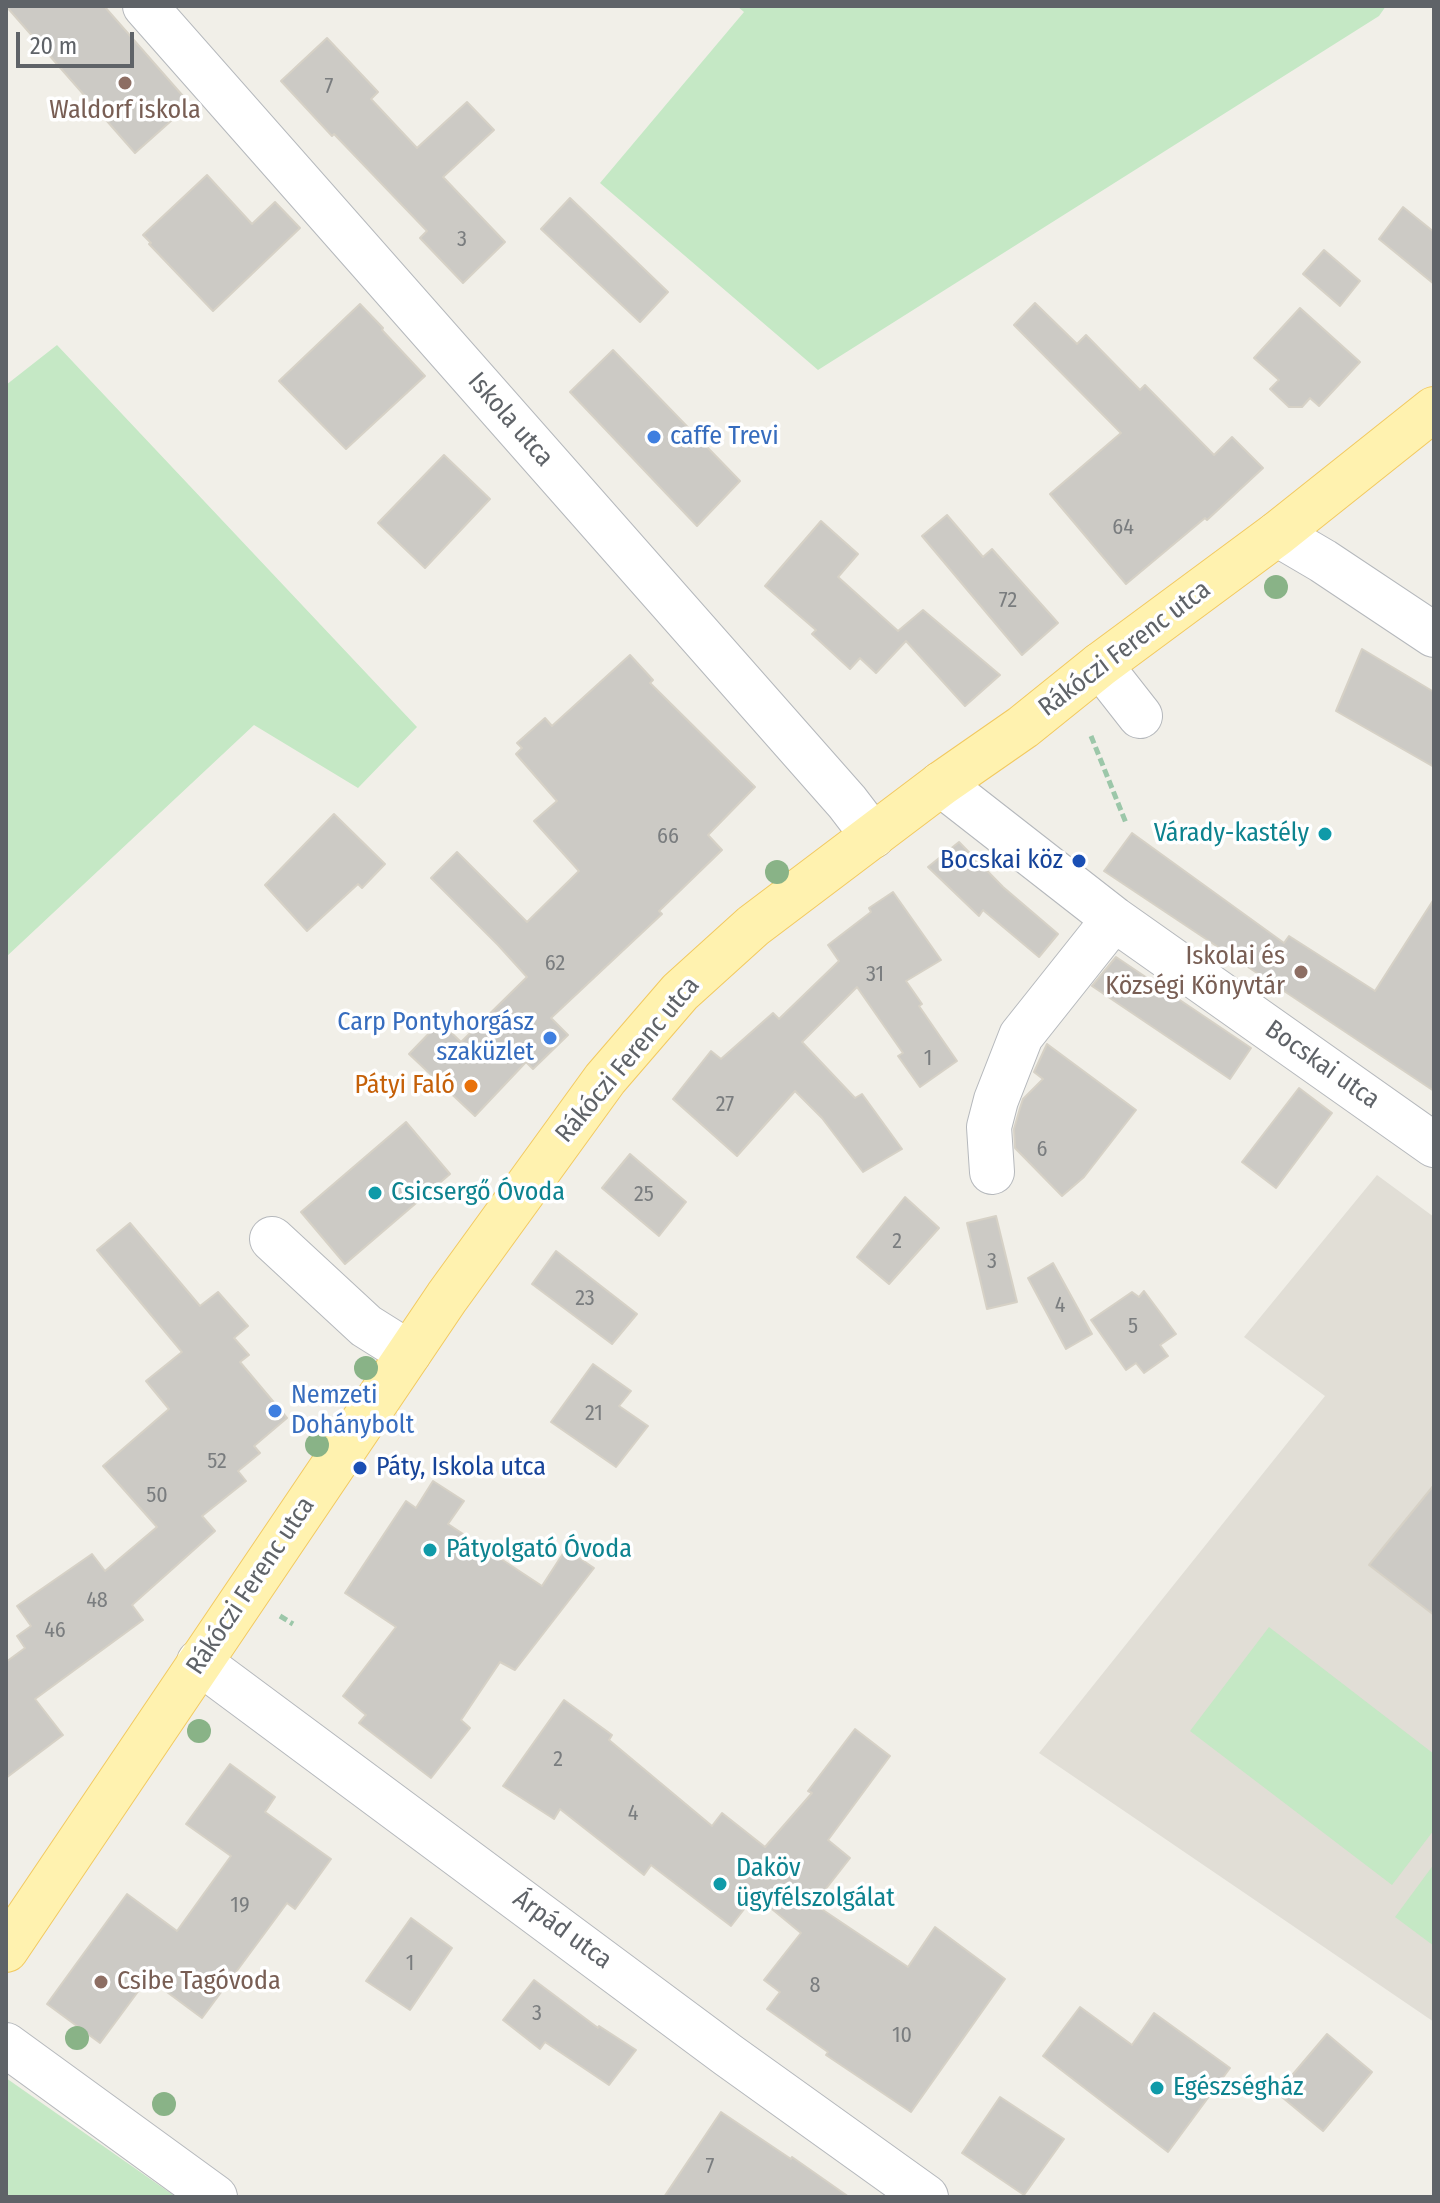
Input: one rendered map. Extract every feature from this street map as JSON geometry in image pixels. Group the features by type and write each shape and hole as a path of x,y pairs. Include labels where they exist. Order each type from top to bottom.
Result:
{"main road":[{"name":"Rákóczi Ferenc utca","path":"6,1950 447,1297 605,1079 680,992 753,926 941,784 1023,727 1100,665 1277,534 1434,409"}],"street":[{"name":"Iskola utca","path":"145,6 847,802 873,836"},
{"path":"1277,534 1434,635"},
{"path":"1100,665 1140,716"},
{"name":"Bocskai utca","path":"941,784 1114,919 1434,1145"},
{"path":"992,1172 989,1127 1021,1036 1114,919"},
{"path":"272,1239 366,1326 409,1353"},
{"name":"Árpád utca","path":"199,1662 728,2055 926,2197"},
{"path":"6,2045 215,2197"}],"path":[{"path":"1091,736 1126,823"}],"shaded area":[{"path":"1377,1175 1434,1217 1434,2022 1039,1753 1325,1396 1244,1337"}],"green space":[{"path":"737,6 1386,6 1379,16 818,370 600,183 744,12"},
{"path":"57,345 417,727 358,788 254,725 6,957 6,385"},
{"path":"1269,1627 1434,1754 1434,1830 1392,1885 1190,1731"},
{"path":"1434,1864 1434,1946 1395,1917"},
{"path":"6,2078 176,2197 6,2197"}],"building":[{"path":"6,6 104,6 190,104 135,153"},
{"path":"327,38 378,92 371,99 417,148 467,102 494,130 443,177 505,242 463,283 420,238 427,231 281,81"},
{"path":"207,175 252,224 275,202 300,228 213,311 143,235"},
{"path":"570,198 668,292 640,322 541,229"},
{"path":"1403,207 1434,232 1434,284 1379,239"},
{"path":"1324,250 1360,281 1340,306 1303,274"},
{"path":"1035,303 1077,344 1086,335 1140,390 1145,385 1214,455 1232,437 1263,468 1207,520 1205,518 1126,584 1050,494 1121,433 1014,325"},
{"path":"360,304 425,376 346,449 279,381"},
{"path":"1300,308 1360,362 1319,406 1310,398 1302,407 1289,407 1270,389 1279,380 1254,358"},
{"name":"caffe Trevi","path":"613,350 740,481 697,526 570,392"},
{"path":"444,455 490,499 425,568 378,523"},
{"path":"947,515 983,557 992,549 1058,623 1022,655 922,536"},
{"path":"821,521 858,554 838,577 898,631 923,610 1000,675 965,706 906,641 876,673 860,658 850,669 812,634 816,630 765,586"},
{"path":"1362,649 1434,692 1434,767 1336,711"},
{"path":"630,655 653,680 650,683 755,787 708,835 722,850 659,911 662,914 551,1018 568,1035 533,1069 526,1062 475,1116 409,1054 440,1022 461,1042 527,977 431,878 457,852 527,922 579,871 534,821 557,801 516,754 522,748 517,743 545,718 552,726"},
{"path":"334,814 385,864 362,888 358,884 307,931 265,885"},
{"name":"Iskolai és Községi Könyvtár","path":"1132,833 1284,943 1289,936 1375,991 1434,899 1434,1091 1104,871"},
{"path":"959,842 1003,887 1058,934 1039,957 983,910 979,916 928,867"},
{"path":"893,892 941,960 906,981 922,1004 919,1006 957,1061 920,1087 898,1056 903,1053 857,987 802,1042 855,1098 862,1094 902,1149 863,1172 822,1118 795,1091 737,1156 673,1099 711,1051 721,1059 773,1013 779,1019 839,961 828,945 871,912 869,908"},
{"path":"1116,957 1251,1048 1230,1079 1092,986"},
{"path":"1047,1044 1136,1110 1084,1177 1062,1196 1015,1148 1014,1129 1020,1108 1023,1099 1043,1079 1034,1072"},
{"path":"1299,1088 1332,1113 1276,1188 1242,1162"},
{"name":"Csicsergő Óvoda","path":"406,1122 450,1174 345,1264 301,1212"},
{"path":"630,1154 686,1202 659,1236 602,1188"},
{"path":"905,1197 939,1228 889,1284 857,1257"},
{"path":"996,1216 1017,1302 987,1309 967,1223"},
{"path":"130,1223 200,1306 218,1292 248,1326 234,1338 249,1355 240,1362 287,1418 254,1446 260,1453 238,1471 246,1481 202,1516 215,1531 132,1605 143,1620 35,1699 63,1735 6,1778 6,1662 25,1648 17,1636 31,1626 17,1606 92,1554 105,1571 157,1527 103,1466 169,1409 146,1381 182,1352 97,1250"},
{"path":"556,1251 637,1314 612,1344 532,1284"},
{"path":"1053,1263 1092,1334 1066,1349 1028,1278"},
{"path":"1144,1291 1176,1334 1160,1345 1168,1356 1144,1373 1136,1363 1126,1370 1091,1320 1132,1292 1139,1297"},
{"path":"593,1364 631,1391 619,1406 648,1426 616,1467 551,1422"},
{"path":"433,1481 464,1501 448,1524 542,1586 566,1549 594,1568 515,1670 500,1662 461,1720 470,1728 431,1778 359,1723 366,1715 343,1696 396,1627 345,1593 406,1501 416,1508"},
{"path":"1434,1485 1434,1615 1369,1565"},
{"path":"564,1700 612,1735 609,1740 712,1826 722,1813 765,1847 812,1793 808,1791 855,1729 890,1756 828,1840 850,1858 814,1904 908,1967 935,1927 1005,1979 911,2112 826,2055 828,2052 767,2009 780,1992 764,1980 801,1933 755,1895 731,1926 651,1865 644,1875 560,1809 554,1819 503,1786"},
{"path":"230,1764 275,1797 265,1812 331,1859 295,1909 287,1903 202,2018 148,1978 100,2043 47,2004 127,1894 177,1931 231,1856 186,1824"},
{"path":"411,1918 452,1948 410,2010 366,1981"},
{"path":"534,1980 598,2028 636,2050 609,2085 545,2042 540,2049 503,2020"},
{"name":"Egészségház","path":"1080,2007 1132,2045 1154,2013 1230,2068 1168,2152 1043,2056"},
{"path":"1327,2034 1372,2072 1323,2131 1277,2093"},
{"path":"1000,2097 1064,2139 1024,2195 962,2153"},
{"path":"721,2112 792,2157 849,2197 664,2197"}],"place":[{"name":"Waldorf iskola","path":"125,83"},
{"name":"caffe Trevi","path":"654,437"},
{"name":"Várady-kastély","path":"1325,834"},
{"name":"Bocskai köz","path":"1079,861"},
{"name":"Iskolai és Községi Könyvtár","path":"1301,972"},
{"name":"Carp Pontyhorgász szaküzlet","path":"550,1038"},
{"name":"Pátyi Faló","path":"471,1086"},
{"name":"Csicsergő Óvoda","path":"375,1193"},
{"name":"Nemzeti Dohánybolt","path":"275,1411"},
{"name":"Páty, Iskola utca","path":"360,1468"},
{"name":"Pátyolgató Óvoda","path":"430,1550"},
{"name":"Daköv ügyfélszolgálat","path":"720,1884"},
{"name":"Csibe Tagóvoda","path":"101,1982"},
{"name":"Egészségház","path":"1157,2088"}]}
